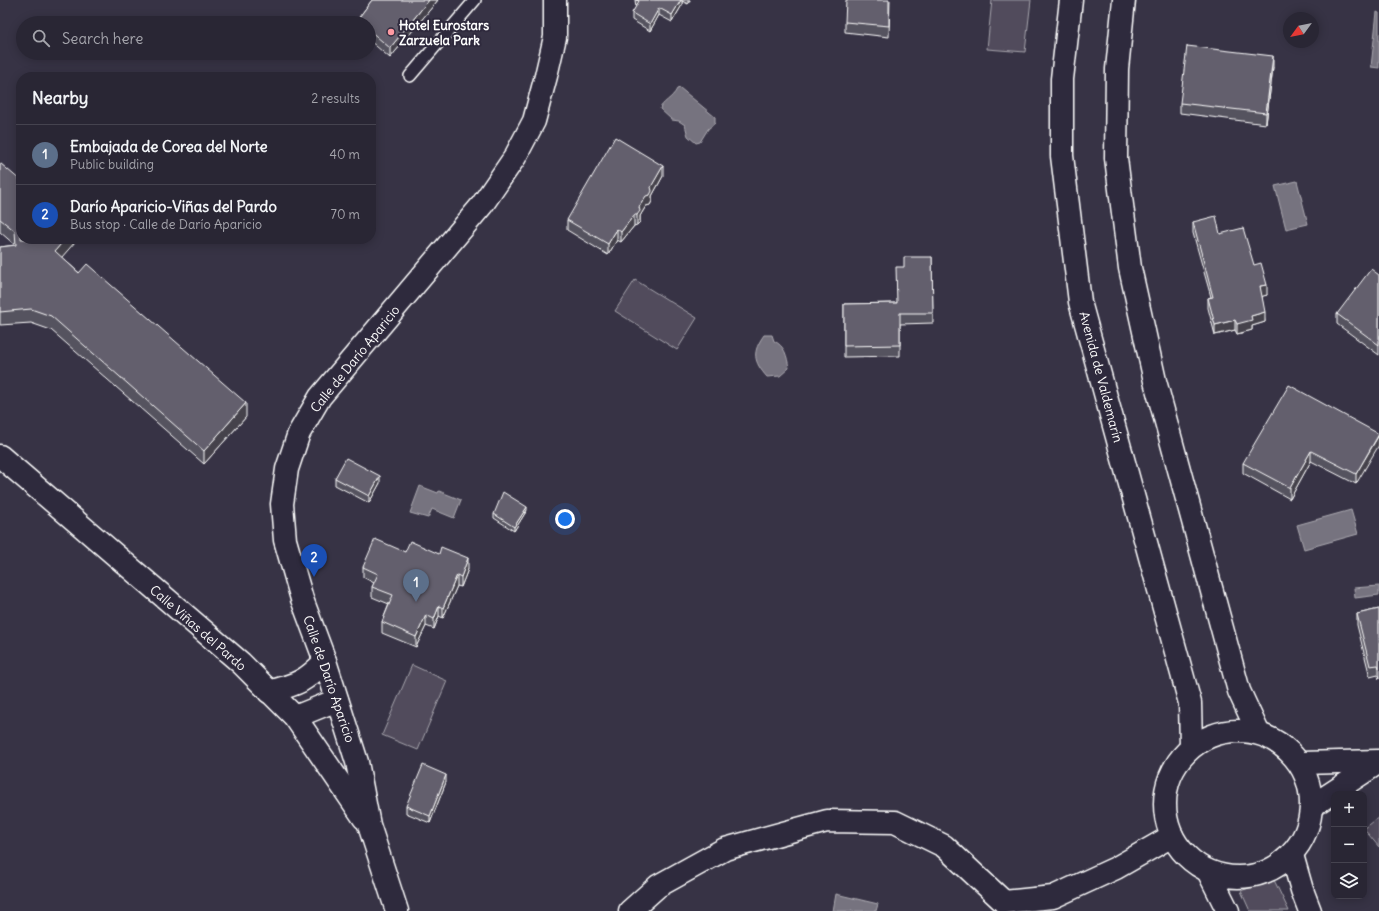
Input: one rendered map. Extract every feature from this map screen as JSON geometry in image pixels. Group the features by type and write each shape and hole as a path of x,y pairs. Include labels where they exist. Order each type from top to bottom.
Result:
{"street":[{"name":"Calle de Darío Aparicio","path":"397,911 369,825 357,762 325,660 302,599 285,540 282,504 287,469 298,433 320,397 482,205 515,157 534,121 546,76 555,37 555,0"},
{"name":"Avenida de Valdemarín","path":"1071,0 1062,79 1062,156 1080,302 1190,703 1191,746"},
{"path":"1124,0 1117,69 1116,158 1130,268 1156,381 1239,691 1258,732"},
{"name":"Calle Viñas del Pardo","path":"0,456 241,663 295,717 369,825"},
{"path":"269,692 295,685 310,677 325,660"},
{"path":"295,717 337,700"},
{"path":"1225,731 1258,732 1281,743 1301,763 1310,783 1312,806 1308,829 1292,855 1268,872 1247,877 1231,877 1208,871 1187,857 1172,836 1165,814 1166,786 1176,764 1191,746 1225,731"},
{"path":"1301,763 1379,761"},
{"path":"1312,806 1379,761"},
{"path":"630,911 658,886 725,849 827,821 895,822 944,846 1003,906 1053,897 1116,868 1172,836"},
{"path":"1292,855 1310,911"},
{"path":"1208,871 1228,911"}],"lane":[{"path":"410,76 475,0"}],"shaded area":[{"path":"992,0 1031,0 1025,52 987,49"},
{"path":"1377,12 1379,13 1379,68 1371,67"},
{"path":"680,88 715,117 715,123 708,129 700,142 696,143 688,136 685,125 679,121 672,120 660,109 677,89"},
{"path":"1297,181 1308,224 1286,229 1275,186"},
{"path":"635,280 697,318 677,350 615,311"},
{"path":"764,335 772,335 774,341 781,346 785,352 789,368 780,376 767,377 757,361 757,346"},
{"path":"420,486 438,493 439,491 461,500 454,518 432,509 428,518 410,513"},
{"path":"1351,510 1358,534 1304,549 1297,525"},
{"path":"1379,586 1379,595 1355,598 1354,588"},
{"path":"412,665 447,681 418,750 382,735"},
{"path":"1379,817 1379,847 1367,833 1367,827"},
{"path":"1273,878 1289,911 1250,911 1241,891"},
{"path":"836,894 878,904 876,911 833,911"}],"building":[{"name":"Hotel Eurostars Zarzuela Park","path":"372,0 429,0 390,48 376,36 376,16 360,16"},
{"path":"636,0 681,0 672,15 659,8 650,24 632,13 639,1"},
{"path":"846,0 889,0 889,26 845,22"},
{"path":"1187,46 1273,56 1266,113 1180,103"},
{"path":"615,137 663,166 651,187 652,191 650,195 646,196 639,207 640,211 637,215 634,215 621,232 617,229 608,244 567,220"},
{"path":"0,163 16,177 16,244 61,244 55,251 79,273 87,264 246,403 204,451 51,316 31,309 0,312 0,247 16,245 15,231 0,219"},
{"path":"1216,216 1220,234 1243,228 1254,265 1261,263 1267,285 1260,286 1265,312 1251,316 1252,320 1237,324 1235,320 1215,325 1208,298 1213,297 1193,222"},
{"path":"904,257 932,257 933,313 900,313 900,345 844,346 844,304 897,303 896,267 904,267"},
{"path":"1371,269 1379,275 1379,345 1337,314"},
{"path":"1289,385 1379,434 1356,474 1311,451 1290,488 1243,463"},
{"path":"346,458 380,476 369,496 335,478"},
{"path":"503,492 527,507 514,527 494,514"},
{"path":"375,539 405,552 410,541 439,554 441,547 468,558 461,577 457,575 443,608 439,606 434,619 426,615 416,637 382,622 393,595 372,587 378,574 363,567"},
{"path":"1379,609 1379,668 1378,665 1370,666 1357,614"},
{"path":"423,765 446,775 430,816 406,806"}],"place":[{"name":"Hotel Eurostars Zarzuela Park","path":"391,32"},
{"name":"Darío Aparicio-Viñas del Pardo","path":"314,577"},
{"name":"Embajada de Corea del Norte","path":"416,602"}]}
